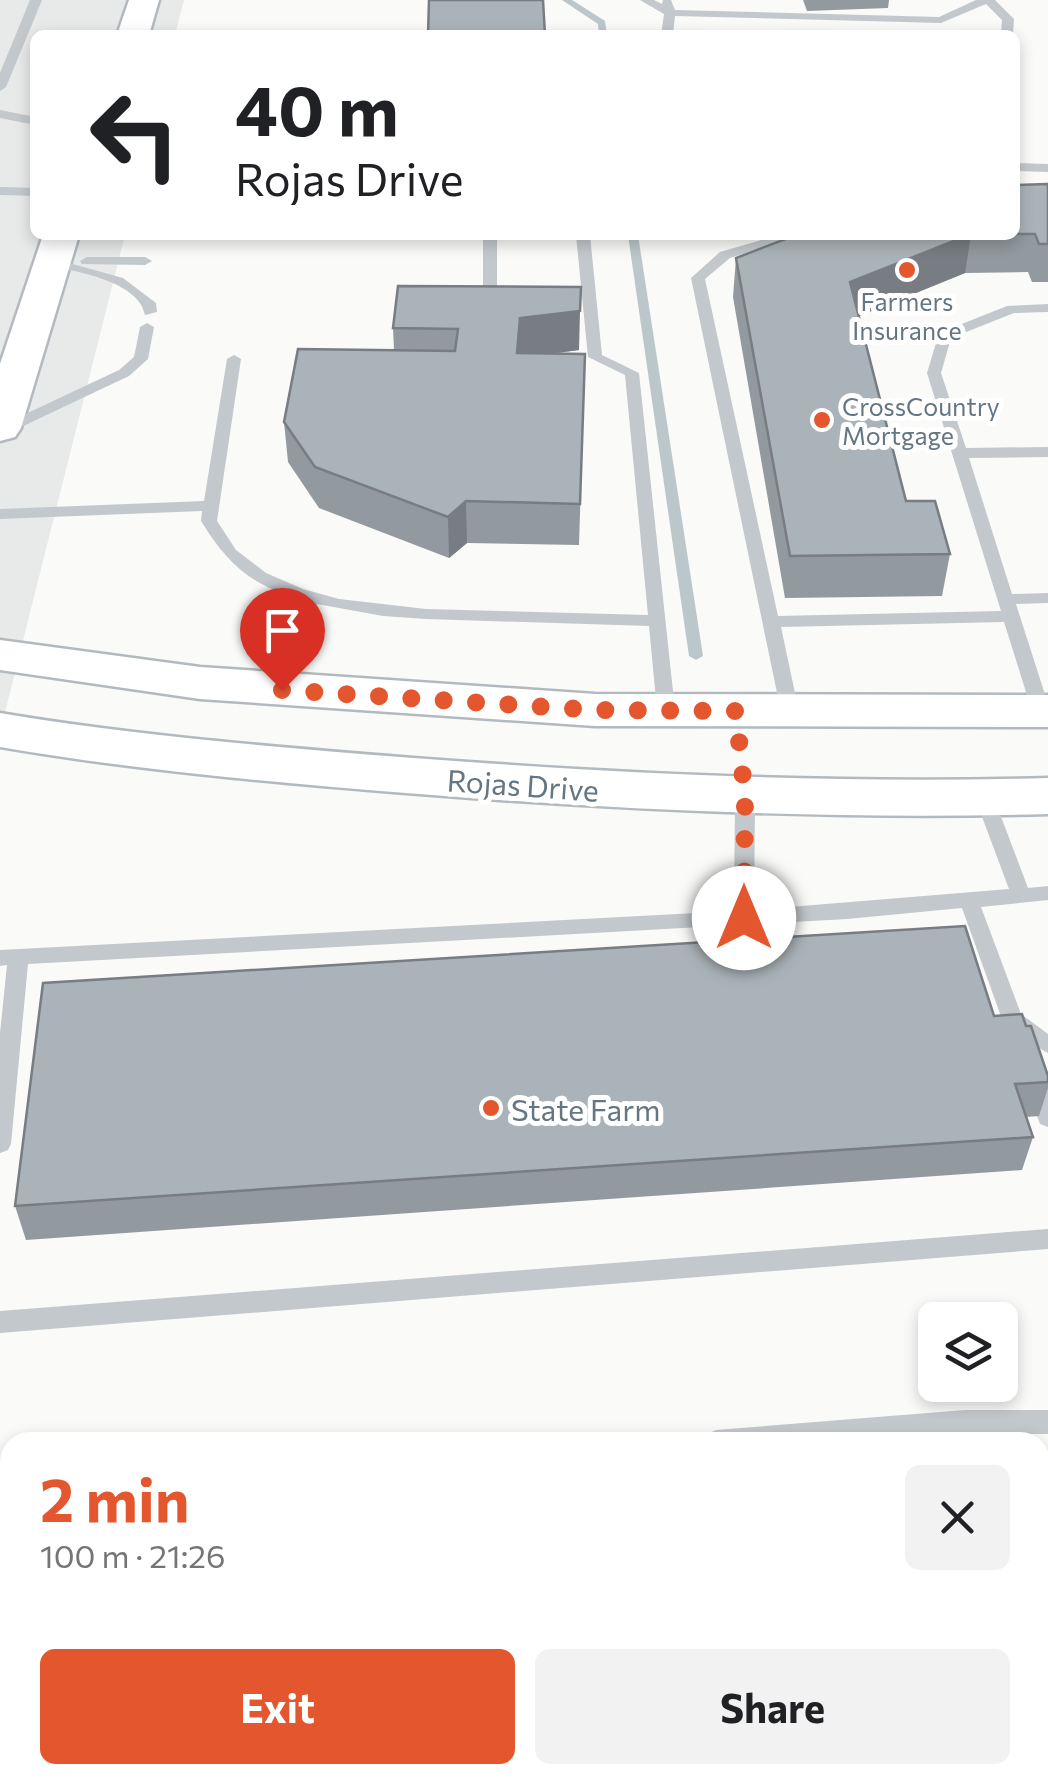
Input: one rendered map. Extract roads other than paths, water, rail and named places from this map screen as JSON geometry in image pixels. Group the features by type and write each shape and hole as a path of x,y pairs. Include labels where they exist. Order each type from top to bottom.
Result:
{"main road":[{"path":"134,30 144,0"},
{"path":"0,430 56,248"},
{"path":"0,656 282,690 576,709 1044,711"},
{"path":"736,711 745,798"},
{"name":"Rojas Drive","path":"0,730 188,757 550,787 745,798 1048,796"}],"lane":[{"path":"0,87 36,0"},
{"path":"646,0 669,7 941,20 987,0 1008,19 1007,30"},
{"path":"940,30 941,20"},
{"path":"0,114 30,119"},
{"path":"1020,167 1048,168"},
{"path":"0,191 30,192"},
{"path":"490,240 490,323"},
{"path":"583,240 595,357"},
{"path":"777,240 726,255 698,278 790,712"},
{"path":"56,248 145,261"},
{"path":"0,430 124,373 141,359 151,306 138,291 56,248"},
{"path":"1044,711 934,373 944,336 1012,309 1048,308"},
{"path":"576,358 595,357 632,373 666,710"},
{"path":"234,359 209,521 233,559 268,580 359,608 416,614 656,621"},
{"path":"960,454 1048,452"},
{"path":"0,514 212,506"},
{"path":"282,690 310,596"},
{"path":"772,622 1008,607 1048,598"},
{"path":"744,918 745,798"},
{"path":"985,798 1021,896"},
{"path":"0,1144 9,958 744,918 1048,893"},
{"path":"969,901 1048,1118"},
{"path":"1012,1018 1048,1045"},
{"path":"0,1322 1048,1239"},
{"path":"840,1432 965,1422 1048,1422"}],"waterway":[{"path":"566,0 602,23 603,30"},
{"path":"634,240 696,656"}],"place":[{"name":"Farmers Insurance","path":"907,270"},
{"name":"CrossCountry Mortgage","path":"822,420"},
{"name":"State Farm","path":"491,1108"}]}
